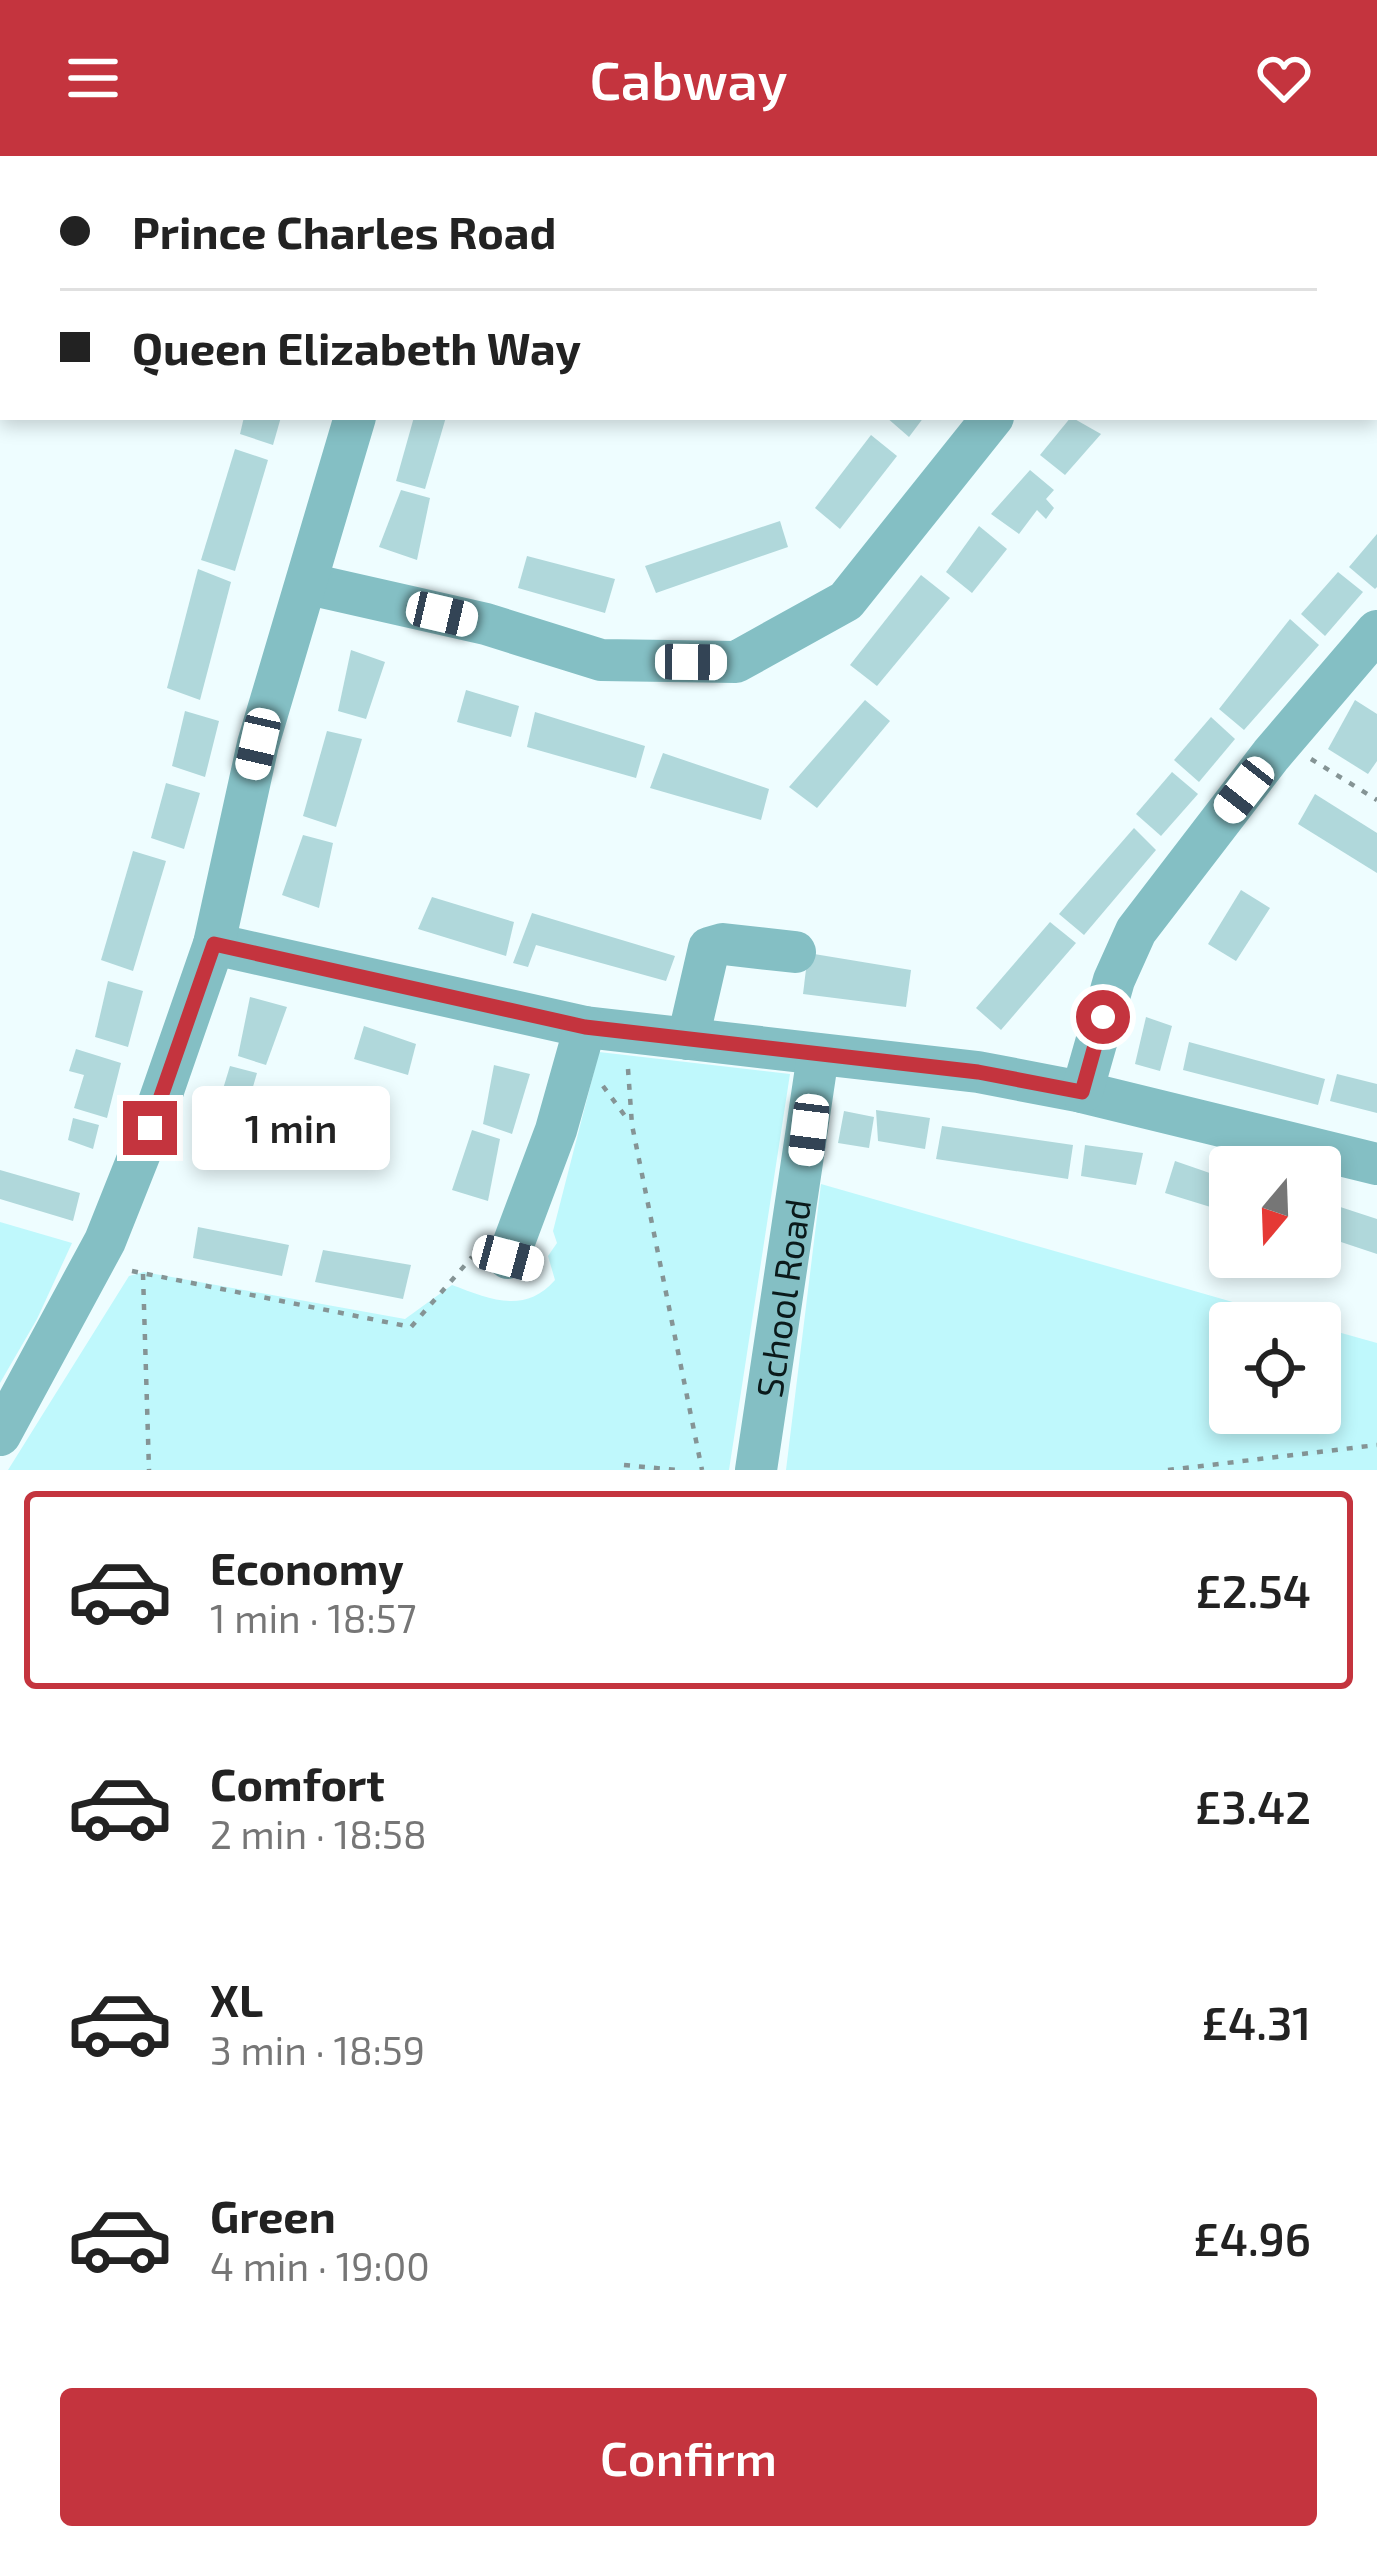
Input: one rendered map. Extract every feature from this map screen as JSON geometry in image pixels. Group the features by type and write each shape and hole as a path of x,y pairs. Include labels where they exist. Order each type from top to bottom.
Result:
{"street":[{"path":"0,1435 105,1241 214,944 258,744 354,420"},
{"path":"309,584 486,624 601,660 736,662 846,601 991,420"},
{"path":"1082,1092 1114,980 1136,931 1282,741 1377,631"},
{"path":"214,944 585,1027 978,1072 1082,1092 1377,1164"},
{"path":"688,1039 709,948 723,944 795,952"},
{"path":"508,1258 556,1130 585,1027"},
{"name":"School Road","path":"756,1470 818,1055"}],"path":[{"path":"1282,741 1377,800"},
{"path":"633,1033 628,1070 632,1125 702,1470"},
{"path":"124,1270 411,1327 461,1264 508,1258"},
{"path":"143,1274 149,1470"},
{"path":"1168,1470 1377,1444"},
{"path":"624,1465 676,1470"}],"shaded area":[{"path":"599,1052 790,1074 729,1470 8,1470 129,1276 144,1272 405,1319 452,1285 506,1301 531,1298 543,1291 555,1280 548,1256 557,1243 553,1231"},
{"path":"821,1184 1233,1302 1209,1302 1209,1434 1341,1434 1341,1333 1377,1343 1377,1470 786,1470"},
{"path":"0,1222 72,1243 37,1319 0,1383"}],"building":[{"path":"243,420 280,420 273,445 240,434"},
{"path":"413,420 445,420 425,489 396,481"},
{"path":"889,420 922,420 909,437"},
{"path":"1069,420 1101,434 1065,475 1040,455"},
{"path":"871,435 897,456 840,529 815,508"},
{"path":"235,449 268,460 235,571 201,560"},
{"path":"1030,470 1054,490 1046,499 1054,508 1046,519 1037,510 1019,534 991,514"},
{"path":"401,490 430,498 417,560 379,547"},
{"path":"780,521 788,547 656,593 645,566"},
{"path":"979,526 1007,549 972,593 946,572"},
{"path":"1377,534 1377,587 1375,589 1349,567"},
{"path":"527,556 615,579 605,613 518,588"},
{"path":"198,569 231,582 200,700 167,688"},
{"path":"1338,572 1363,592 1325,636 1301,614"},
{"path":"921,575 950,598 877,686 850,665"},
{"path":"1290,619 1319,645 1244,730 1219,709"},
{"path":"351,650 385,662 366,719 338,711"},
{"path":"466,690 519,706 511,737 457,722"},
{"path":"865,700 890,721 817,808 789,787"},
{"path":"1355,700 1377,714 1377,761 1368,774 1328,749"},
{"path":"185,711 219,721 205,777 172,766"},
{"path":"535,712 645,746 636,778 527,747"},
{"path":"1211,717 1235,739 1199,782 1174,760"},
{"path":"327,731 362,739 336,827 303,816"},
{"path":"663,753 769,789 761,820 650,788"},
{"path":"1172,772 1198,794 1161,836 1136,814"},
{"path":"166,783 200,793 184,849 151,838"},
{"path":"1315,794 1377,833 1377,873 1298,824"},
{"path":"1134,828 1156,850 1084,935 1059,914"},
{"path":"303,835 333,843 319,908 282,895"},
{"path":"133,851 166,861 133,971 101,960"},
{"path":"1241,890 1270,908 1236,961 1208,944"},
{"path":"432,897 514,922 506,956 418,929"},
{"path":"532,913 675,956 666,981 536,945 528,967 513,963"},
{"path":"1050,922 1076,943 1001,1030 976,1008"},
{"path":"808,953 911,970 906,1007 803,994"},
{"path":"108,981 143,991 128,1047 95,1037"},
{"path":"250,997 287,1007 266,1065 238,1056"},
{"path":"1146,1017 1172,1026 1160,1071 1135,1064"},
{"path":"364,1026 416,1044 408,1075 354,1059"},
{"path":"1189,1042 1325,1079 1318,1105 1183,1070"},
{"path":"76,1049 121,1063 107,1118 74,1108 84,1075 69,1071"},
{"path":"494,1065 530,1074 512,1134 483,1124"},
{"path":"230,1066 257,1073 239,1134 212,1125"},
{"path":"1337,1074 1377,1084 1377,1113 1330,1101"},
{"path":"876,1110 930,1118 925,1149 878,1141"},
{"path":"844,1111 874,1117 869,1148 838,1143"},
{"path":"73,1118 99,1125 93,1149 68,1140"},
{"path":"942,1126 1073,1145 1068,1179 936,1159"},
{"path":"472,1130 500,1139 488,1201 452,1190"},
{"path":"1085,1145 1143,1153 1136,1185 1081,1176"},
{"path":"1175,1161 1209,1173 1209,1207 1165,1193"},
{"path":"0,1170 80,1193 73,1221 0,1199"},
{"path":"1341,1207 1377,1219 1377,1254 1341,1242"},
{"path":"198,1227 289,1245 282,1276 193,1258"},
{"path":"323,1250 411,1265 403,1299 315,1282"}],"route":[{"path":"150,1128 197,979 214,944 585,1027 978,1072 1082,1092 1103,1017"}]}
